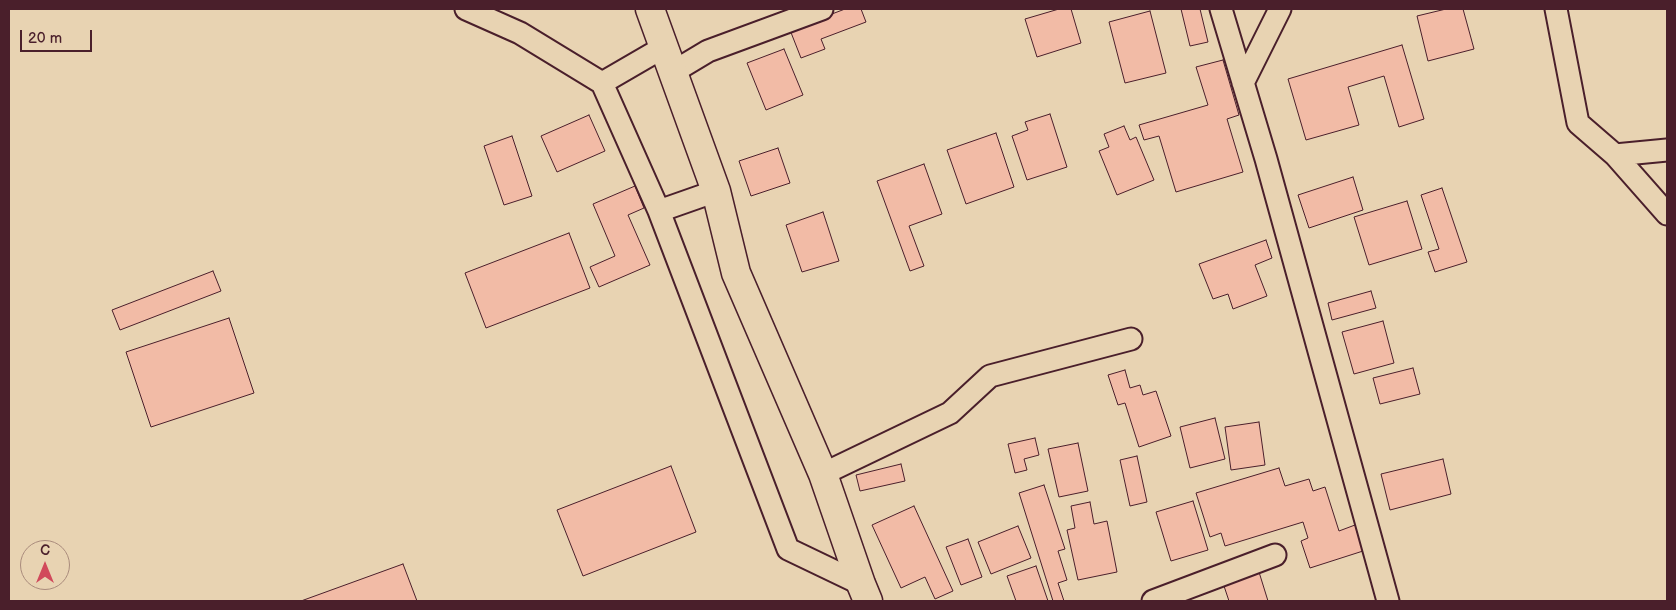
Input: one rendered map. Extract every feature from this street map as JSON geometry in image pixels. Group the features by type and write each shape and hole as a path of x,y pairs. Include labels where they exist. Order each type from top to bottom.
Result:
{"street":[{"path":"466,9 520,33 602,83 659,211 788,549 864,593"},
{"path":"650,9 716,191 736,273 823,474 864,593"},
{"path":"602,83 668,60 708,52 822,9"},
{"path":"1221,9 1269,168 1388,601"},
{"path":"1243,83 1280,9"},
{"path":"1556,9 1578,123 1615,155 1667,214"},
{"path":"1615,155 1667,150"},
{"path":"659,211 716,191"},
{"path":"823,474 950,413 990,376 1131,339"},
{"path":"1153,601 1275,555"}],"building":[{"path":"845,9 861,9 866,22 821,39 825,49 801,58 790,30"},
{"path":"1059,9 1071,9 1081,43 1037,57 1025,19"},
{"path":"1181,9 1200,9 1208,42 1190,46"},
{"path":"1446,9 1463,9 1474,49 1428,61 1417,16"},
{"path":"1150,11 1166,73 1125,83 1109,22"},
{"path":"1402,45 1424,119 1399,127 1384,76 1348,87 1359,125 1306,140 1288,79"},
{"path":"784,49 803,95 766,110 747,63"},
{"path":"1223,60 1239,115 1227,119 1243,172 1176,192 1159,136 1144,140 1139,125 1208,105 1196,67"},
{"path":"1050,114 1067,167 1027,180 1012,136 1028,130 1025,122"},
{"path":"589,115 605,151 557,172 541,136"},
{"path":"1124,126 1130,140 1136,137 1154,180 1117,195 1099,151 1109,147 1104,134"},
{"path":"996,133 1014,187 966,204 947,150"},
{"path":"512,136 532,196 504,205 484,146"},
{"path":"778,148 790,183 751,196 739,161"},
{"path":"924,164 942,214 909,226 924,266 910,271 877,181"},
{"path":"1353,177 1363,210 1309,228 1298,195"},
{"path":"635,186 644,208 628,215 650,265 599,287 590,267 615,256 593,204"},
{"path":"1442,188 1467,262 1435,272 1428,252 1439,249 1421,195"},
{"path":"1407,201 1422,249 1369,265 1354,217"},
{"path":"823,212 839,261 802,272 786,225"},
{"path":"569,233 590,288 486,328 465,273"},
{"path":"1266,240 1272,258 1255,265 1267,296 1233,309 1228,294 1213,299 1199,264"},
{"path":"213,271 221,291 120,330 112,310"},
{"path":"1371,291 1376,308 1332,320 1328,303"},
{"path":"229,318 254,393 151,427 126,352"},
{"path":"1383,321 1394,363 1354,374 1342,332"},
{"path":"1413,368 1420,394 1380,404 1373,378"},
{"path":"1125,370 1130,388 1140,385 1143,395 1156,391 1171,436 1139,447 1125,403 1118,405 1108,375"},
{"path":"1215,418 1225,459 1190,468 1180,427"},
{"path":"1259,422 1265,465 1231,470 1225,427"},
{"path":"1035,438 1039,455 1024,459 1027,470 1015,473 1008,444"},
{"path":"1078,443 1088,491 1059,497 1048,449"},
{"path":"1137,456 1147,502 1130,506 1120,460"},
{"path":"1443,459 1451,494 1390,510 1381,474"},
{"path":"901,464 905,481 860,491 856,475"},
{"path":"671,466 696,532 583,576 557,510"},
{"path":"1279,468 1285,486 1309,479 1313,491 1325,487 1339,531 1355,525 1363,551 1310,568 1301,541 1308,538 1303,522 1225,546 1221,533 1210,537 1196,493"},
{"path":"1044,485 1065,549 1058,551 1067,580 1058,583 1064,601 1053,601 1019,493"},
{"path":"1193,501 1208,550 1171,561 1156,512"},
{"path":"1090,502 1094,524 1107,521 1117,572 1078,580 1067,530 1075,528 1071,506"},
{"path":"914,506 953,591 935,599 925,577 901,588 872,525"},
{"path":"1018,526 1031,558 991,574 978,542"},
{"path":"968,539 982,577 961,585 946,547"},
{"path":"403,564 417,601 301,601"},
{"path":"1036,566 1048,601 1016,601 1007,576"},
{"path":"1259,572 1268,601 1229,601 1223,583"}]}
